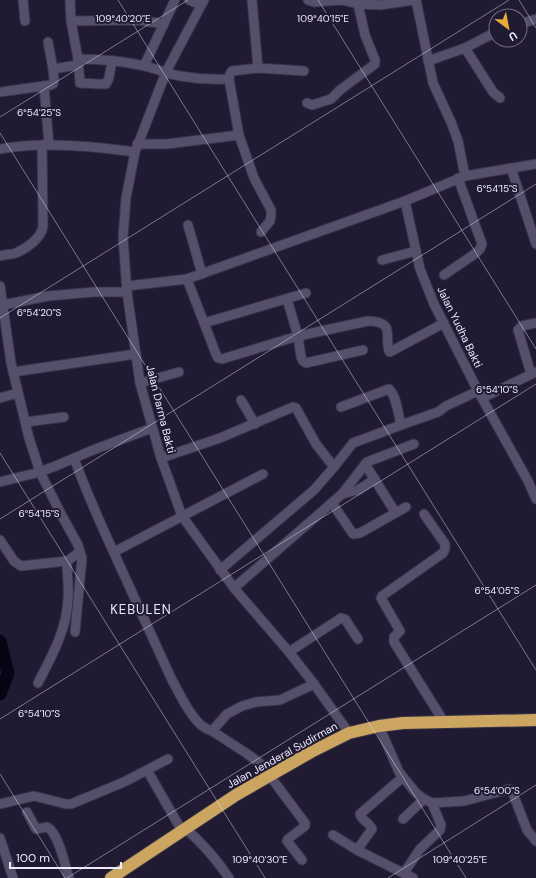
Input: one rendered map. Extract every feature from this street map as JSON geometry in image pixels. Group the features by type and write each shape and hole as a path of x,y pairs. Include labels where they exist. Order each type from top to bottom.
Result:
{"highway":[{"name":"Jalan Jenderal Sudirman","path":"111,878 126,874 184,830 236,795 311,752 349,733 379,726 403,723 536,720"}],"street":[{"path":"23,0 25,21"},
{"path":"70,0 71,21 80,83 106,84 109,78 112,61"},
{"path":"144,66 175,0"},
{"path":"189,0 203,1"},
{"path":"252,0 258,68"},
{"path":"308,0 314,2 342,0 358,4 380,5 415,0 436,92 451,122 458,141 462,177 482,244 476,253 444,275"},
{"name":"Jalan Darma Bakti","path":"203,1 159,70 136,148 126,198 123,237 127,289 140,383 161,458 182,516 220,570 289,652 349,733"},
{"path":"307,103 312,105 331,99 340,90 375,64 375,60 365,35 358,4"},
{"path":"71,21 139,20 164,24"},
{"path":"428,60 465,48 488,36"},
{"path":"0,92 53,84 53,69 48,42"},
{"path":"465,48 493,92 500,98"},
{"path":"53,69 78,62 112,61 144,66 195,79 229,79"},
{"path":"261,232 271,216 271,210 254,178 239,135 229,79 230,74 232,71 258,68 304,71"},
{"path":"0,256 16,253 24,249 42,232 46,145 44,86"},
{"path":"0,149 46,145 136,148 239,135"},
{"path":"3,305 48,296 127,289 187,279 405,201 462,177 536,164"},
{"path":"511,168 536,244"},
{"name":"Jalan Yudha Bakti","path":"405,201 420,269 434,304 480,395 532,480 536,499"},
{"path":"188,225 202,274"},
{"path":"382,260 416,252"},
{"path":"187,279 216,354 218,358 222,359 298,336 368,321 374,321 384,325 387,329 388,350 390,352 444,323"},
{"path":"0,286 13,372 29,438 40,472 78,545 82,558 75,632"},
{"path":"204,323 306,293"},
{"path":"287,299 298,336 303,361 306,363 363,350"},
{"path":"220,570 308,495 334,467 353,443 438,412 446,406 480,395 533,373 518,330 522,326 536,323"},
{"path":"13,372 136,354"},
{"path":"140,383 179,372"},
{"path":"341,407 389,389 394,397 401,425"},
{"path":"0,398 18,393"},
{"path":"241,400 255,424"},
{"path":"161,458 255,424 295,407 316,444 334,467"},
{"path":"26,422 64,417"},
{"path":"0,482 40,472 92,450 152,428"},
{"path":"234,588 342,494 365,464 414,444"},
{"path":"74,458 84,486 155,645 182,699 197,721 205,728 212,731 258,762 270,775 305,823 305,826 287,841 302,860"},
{"path":"365,464 395,512"},
{"path":"114,552 263,474"},
{"path":"342,494 358,490 375,479"},
{"path":"332,503 353,534 360,532 406,507"},
{"path":"424,514 444,544 445,549 443,553 381,598 400,631 394,637 394,642 444,722"},
{"path":"0,540 14,561 21,566 67,562 80,552"},
{"path":"38,682 58,643 67,614 67,562"},
{"path":"289,652 341,618 345,619 358,639"},
{"path":"212,731 227,714 242,706 256,702 280,700 314,684"},
{"path":"379,726 399,772 416,793 428,801 441,825 440,830 420,849 404,873"},
{"path":"0,804 34,796 71,804 124,782 168,759"},
{"path":"147,770 184,830 198,839 219,863 229,878"},
{"path":"357,850 372,829 371,826 360,817 360,814 403,778"},
{"path":"403,819 428,801 464,801 509,789 512,791 527,830 536,841"},
{"path":"27,812 36,829 48,827 53,832 61,851 69,878"},
{"path":"333,835 357,850 413,878"},
{"path":"0,838 13,878"}],"waterway":[{"path":"0,641 8,673 0,694"}],"district":[{"name":"KEBULEN","path":"141,609"}]}
